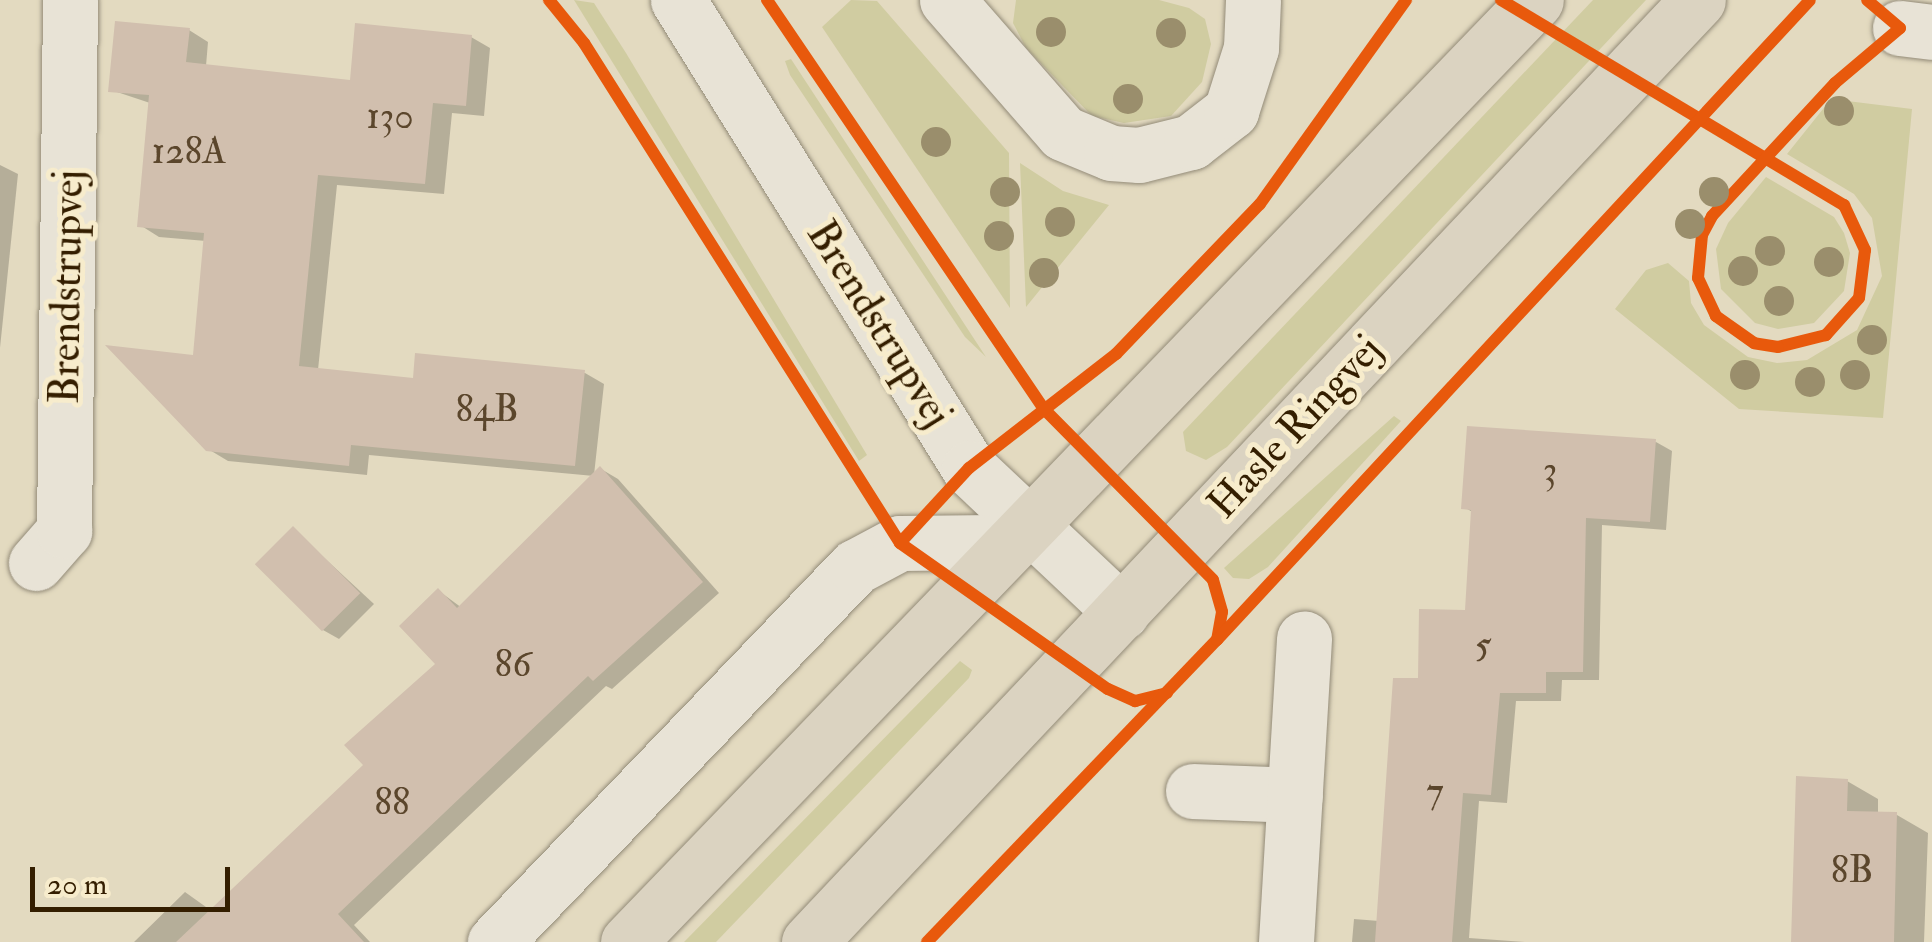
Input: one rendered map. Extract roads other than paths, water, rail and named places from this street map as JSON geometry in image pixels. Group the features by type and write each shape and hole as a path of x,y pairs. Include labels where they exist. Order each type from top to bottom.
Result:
{"main road":[{"path":"628,942 1536,0"},
{"name":"Hasle Ringvej","path":"808,942 1698,0"}],"street":[{"name":"Brendstrupvej","path":"36,563 64,530 70,0"},
{"name":"Brendstrupvej","path":"678,0 968,468 1122,612"},
{"path":"948,0 1063,133 1110,154 1139,155 1192,142 1231,111 1251,48 1253,0"},
{"path":"494,942 856,568 900,543 996,542 1030,526"},
{"path":"1286,942 1304,639"},
{"path":"1193,792 1295,796"}]}
